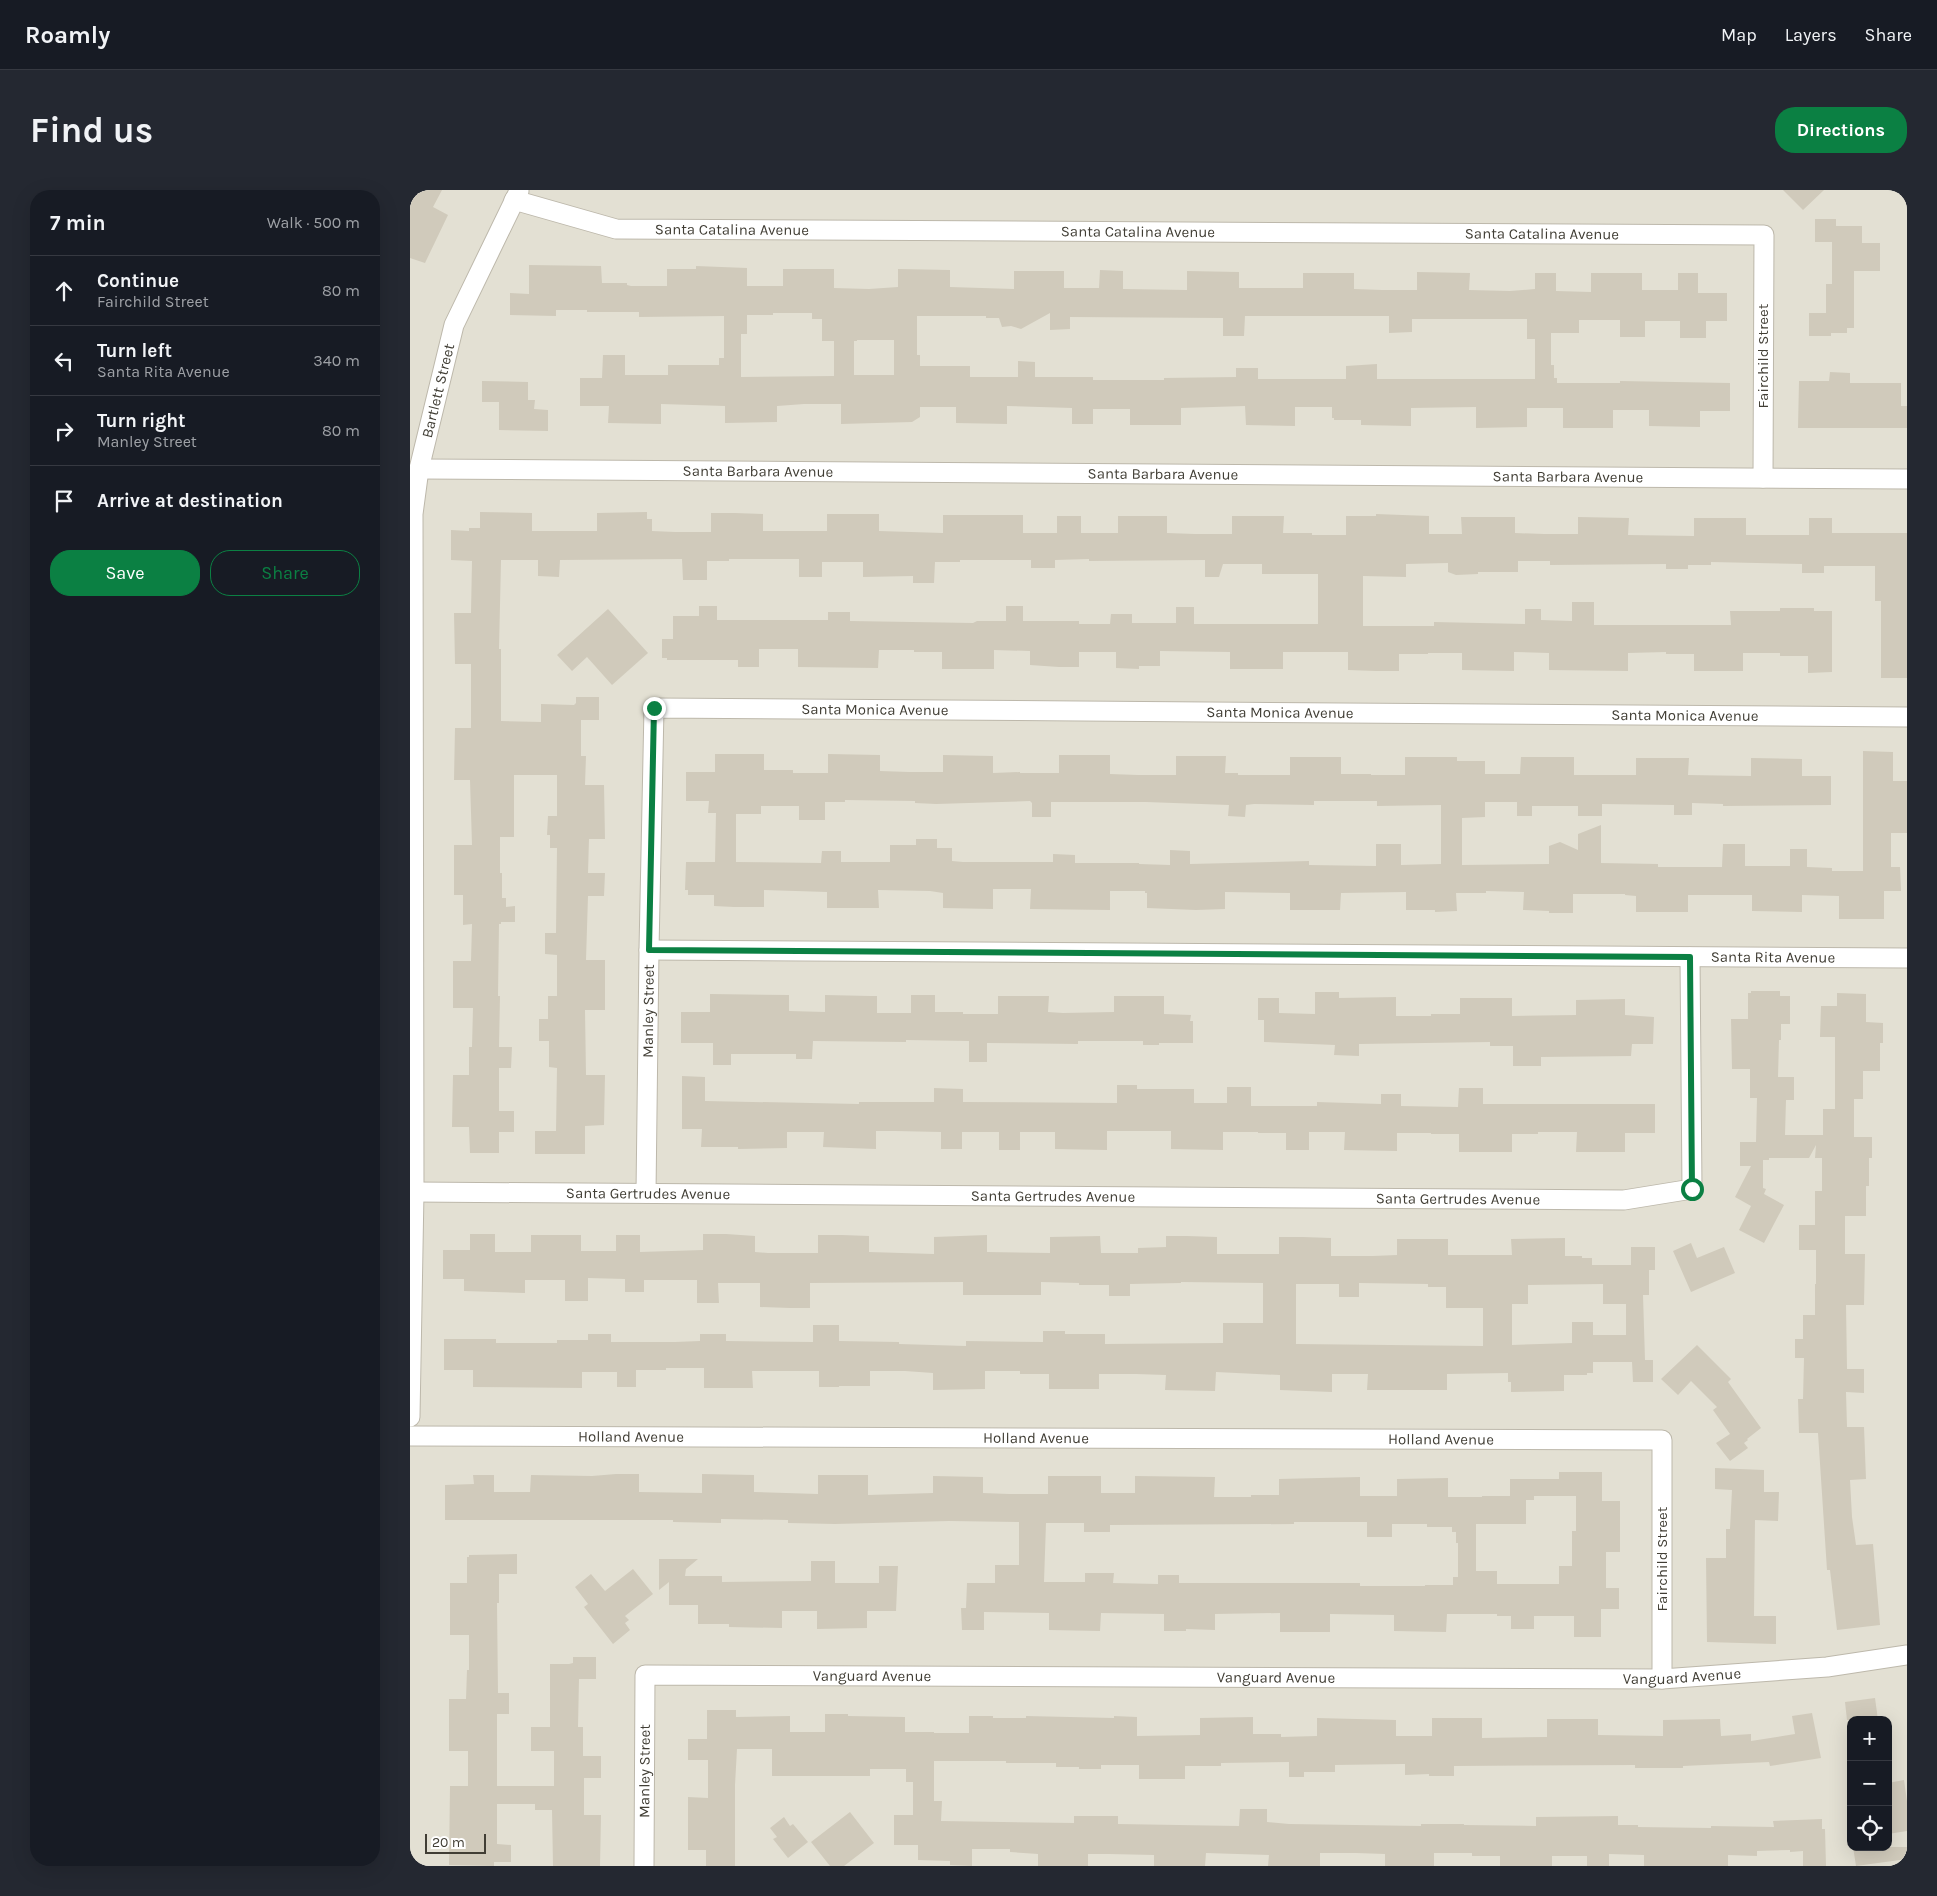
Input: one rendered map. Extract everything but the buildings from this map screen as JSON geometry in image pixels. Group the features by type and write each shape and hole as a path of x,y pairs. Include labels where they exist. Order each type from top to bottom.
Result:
{"street":[{"name":"Santa Catalina Avenue","path":"517,195 616,229 1764,235"},
{"name":"Bartlett Street","path":"410,1417 414,1192 413,514 419,469 454,325 517,195"},
{"name":"Fairchild Street","path":"1763,478 1764,235"},
{"name":"Santa Barbara Avenue","path":"419,469 1907,479"},
{"name":"Santa Monica Avenue","path":"654,708 1907,716"},
{"name":"Manley Street","path":"646,1193 654,708"},
{"name":"Santa Rita Avenue","path":"649,950 1907,958"},
{"name":"Santa Gertrudes Avenue","path":"414,1192 1624,1200 1692,1189 1690,957"},
{"name":"Holland Avenue","path":"410,1436 1662,1440"},
{"name":"Fairchild Street","path":"1662,1440 1662,1679"},
{"name":"Vanguard Avenue","path":"645,1675 1662,1679 1827,1666 1907,1655"},
{"name":"Manley Street","path":"644,1866 645,1675"}],"shaded area":[{"path":"410,190 1907,190 1907,1866 410,1866"}],"route":[{"path":"654,708 649,950 1690,957 1692,1189"}]}
